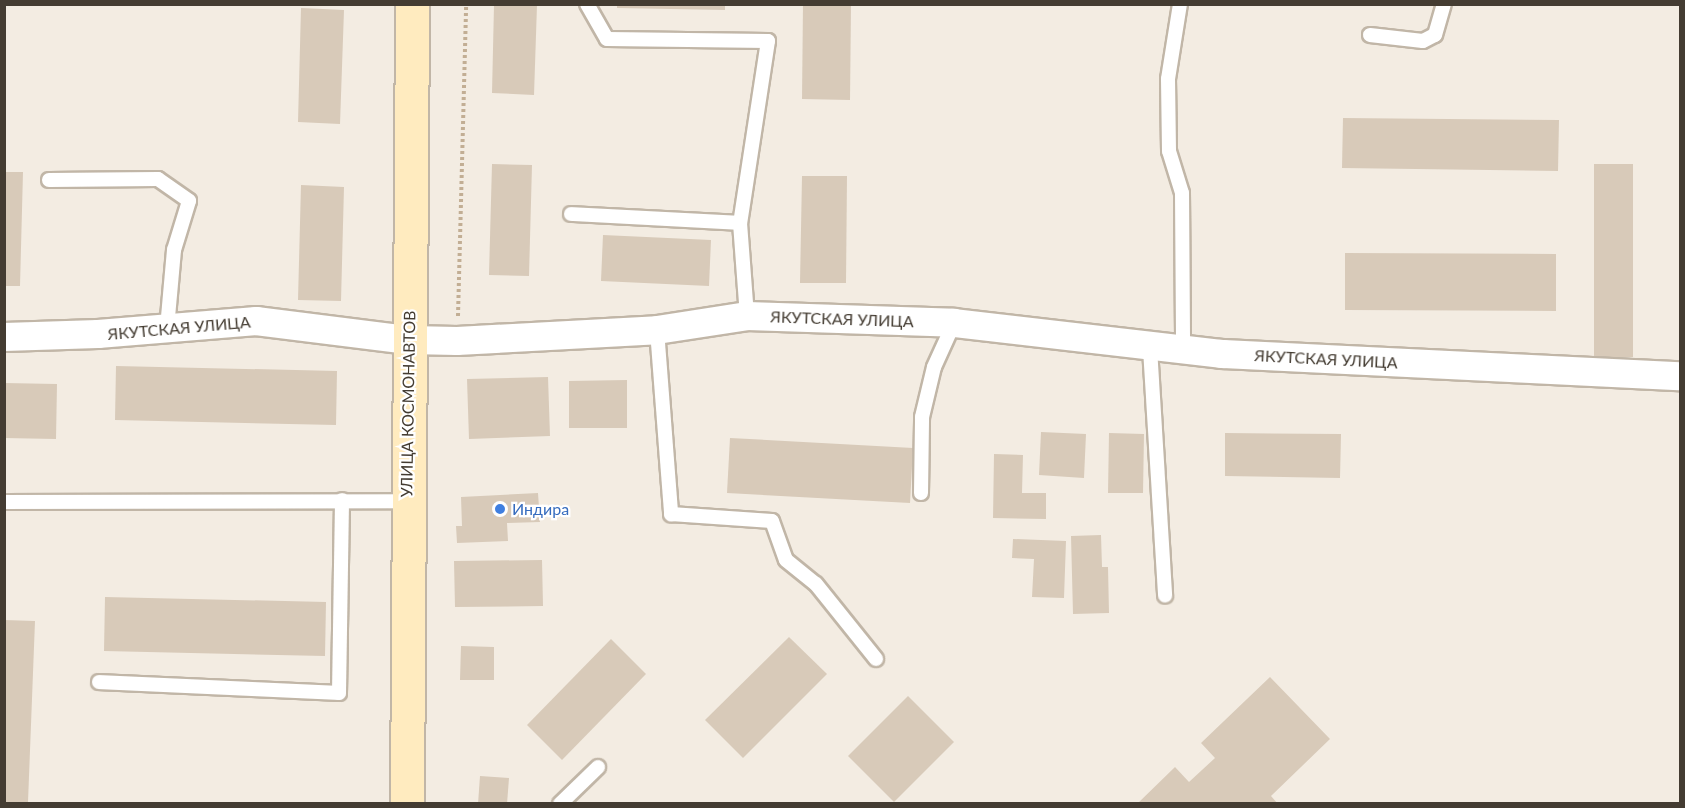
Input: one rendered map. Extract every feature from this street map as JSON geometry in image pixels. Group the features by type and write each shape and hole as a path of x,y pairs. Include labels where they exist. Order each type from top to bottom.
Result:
{"street":[{"name":"УЛИЦА КОСМОНАВТОВ","path":"407,804 406,501 412,4"},
{"name":"ЯКУТСКАЯ УЛИЦА","path":"4,337 167,329 256,321 409,340 458,341 657,330 747,316 954,322 1150,348 1680,376"}],"lane":[{"path":"587,4 607,39 768,41 740,223 747,316"},
{"path":"1180,4 1168,79 1169,151 1182,193 1183,350"},
{"path":"1370,35 1423,41 1435,35 1444,4"},
{"path":"49,180 158,179 189,201 174,250 167,329"},
{"path":"571,214 740,223"},
{"path":"921,493 922,417 934,366 954,322"},
{"path":"657,330 671,514 772,521 786,560 816,584 876,659"},
{"path":"1150,348 1165,596"},
{"path":"99,682 339,693 342,500"},
{"path":"4,502 406,501"},
{"path":"560,804 598,767"}],"path":[{"path":"458,341 466,4"}],"building":[{"path":"617,4 725,4 725,10 617,8"},
{"path":"803,4 851,4 850,100 802,99"},
{"path":"494,5 537,5 534,95 492,93"},
{"path":"301,8 344,10 340,124 298,122"},
{"path":"1343,118 1559,120 1558,171 1342,168"},
{"path":"492,164 532,165 529,276 489,275"},
{"path":"1594,164 1633,164 1633,357 1594,357"},
{"path":"4,172 23,172 20,286 4,286"},
{"path":"802,176 847,176 846,283 800,283"},
{"path":"301,185 344,187 341,301 298,300"},
{"path":"603,235 711,240 709,286 601,281"},
{"path":"1345,253 1556,254 1556,311 1345,310"},
{"path":"116,366 337,371 336,425 115,420"},
{"path":"548,377 550,436 469,439 467,379"},
{"path":"627,380 627,428 569,428 569,381"},
{"path":"4,383 57,384 56,439 4,438"},
{"path":"1041,432 1086,434 1084,478 1039,475"},
{"path":"1109,433 1144,434 1143,493 1108,493"},
{"path":"1225,433 1341,434 1340,478 1225,476"},
{"path":"730,438 913,448 910,503 727,493"},
{"path":"994,454 1023,455 1022,493 1046,493 1046,519 993,518"},
{"name":"Индира","path":"538,493 540,522 507,523 508,541 457,543 456,526 462,526 461,497"},
{"path":"1101,535 1102,567 1108,567 1109,613 1073,614 1071,536"},
{"path":"1013,539 1066,541 1064,598 1032,597 1034,559 1012,558"},
{"path":"542,560 543,606 455,607 454,561"},
{"path":"105,597 326,602 325,656 104,651"},
{"path":"4,620 35,621 28,802 4,802"},
{"path":"789,637 827,674 743,758 705,720"},
{"path":"611,639 646,674 562,760 527,725"},
{"path":"461,646 494,647 494,680 460,680"},
{"path":"1270,677 1330,739 1271,796 1278,804 1137,804 1175,767 1189,782 1215,758 1201,743"},
{"path":"908,696 954,742 894,802 848,756"},
{"path":"480,776 509,778 507,804 478,804"}],"place":[{"name":"Индира","path":"500,509"}]}
